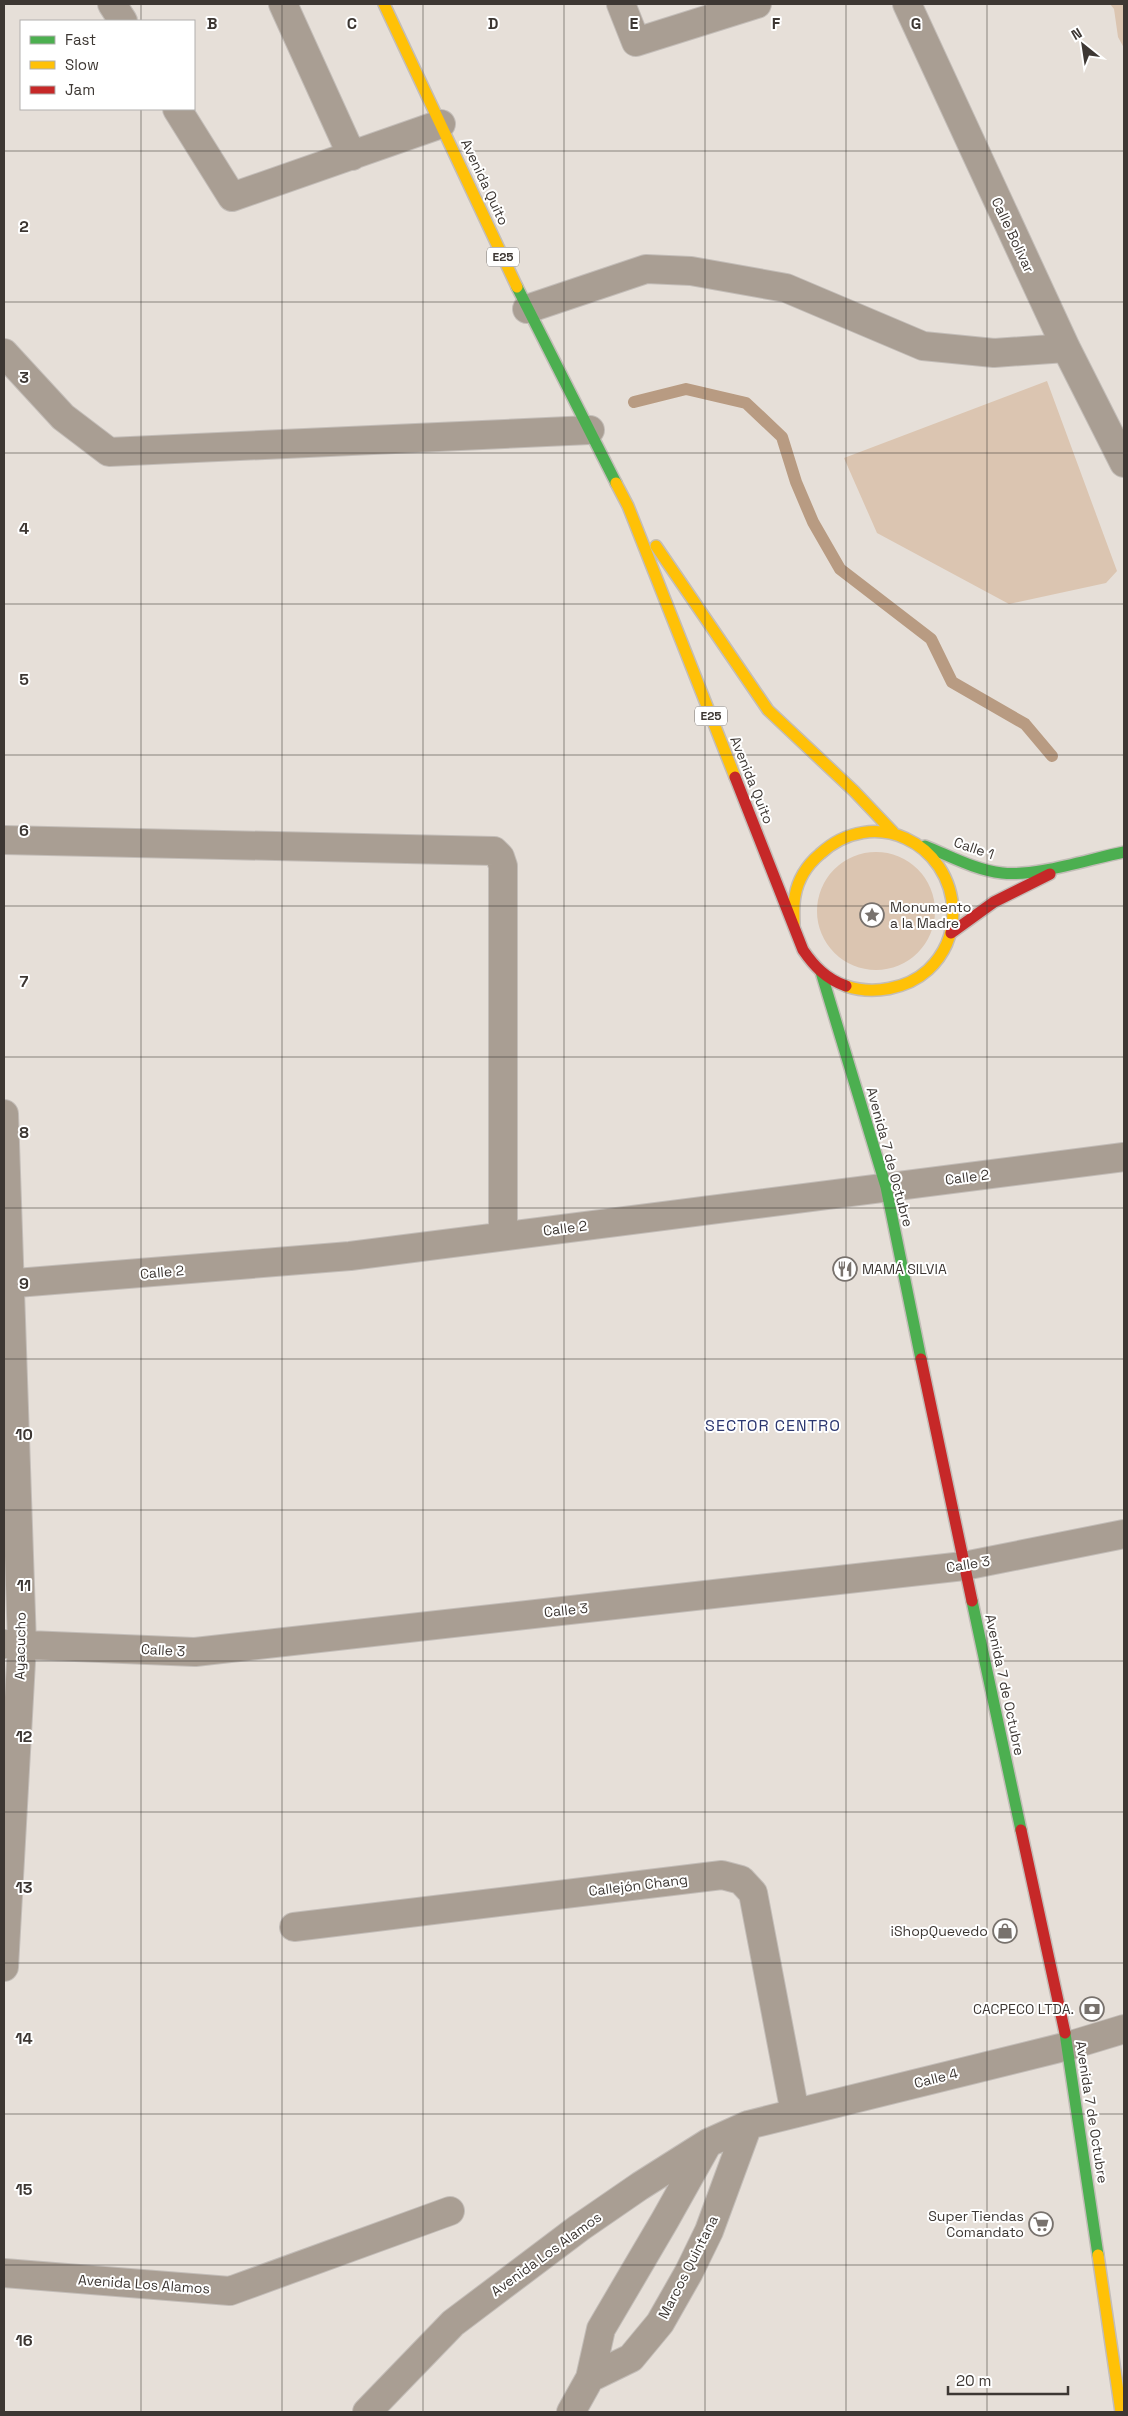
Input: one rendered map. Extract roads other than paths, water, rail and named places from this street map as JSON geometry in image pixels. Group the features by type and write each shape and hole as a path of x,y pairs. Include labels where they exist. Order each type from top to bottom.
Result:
{"main road":[{"name":"Avenida Quito","path":"384,4 528,309 628,506 794,926"},
{"name":"Avenida Quito","path":"628,506 768,710 847,785 893,832"},
{"name":"E25","path":"868,830 893,832 917,842 936,859 950,882 955,907 951,933 940,956 922,975 900,987 872,992 845,987 821,972 804,951 794,926 794,898 803,872 820,850 842,837 868,830"},
{"name":"Calle 1","path":"917,842 975,867 1003,872 1041,870 1124,852"},
{"name":"Calle 1","path":"951,933 994,902 1081,860"},
{"name":"Avenida 7 de Octubre","path":"821,972 886,1187 964,1566 1068,2046 1121,2412"}],"street":[{"path":"112,4 122,20"},
{"path":"283,4 352,156"},
{"path":"621,4 636,42 758,4"},
{"name":"Calle Bolivar","path":"907,4 1066,348 1124,463"},
{"path":"178,110 232,197 441,124"},
{"path":"528,309 646,269 691,271 786,288 923,346 994,353 1066,348"},
{"path":"4,353 63,417 109,452 590,430"},
{"path":"4,840 494,851 500,857 503,866 503,1236"},
{"name":"Ayacucho","path":"4,1114 13,1644 4,1967"},
{"name":"Calle 2","path":"7,1284 350,1256 1124,1157"},
{"name":"Calle 3","path":"13,1644 195,1652 964,1566 1124,1534"},
{"name":"Callejón Chang","path":"294,1927 722,1875 741,1880 753,1893 795,2113"},
{"name":"Calle 4","path":"748,2125 1068,2046 1124,2029"},
{"name":"Avenida Los Alamos","path":"368,2412 453,2323 579,2228 708,2143 748,2125"},
{"name":"Marcos Quintana","path":"590,2378 631,2358 660,2323 689,2272 708,2231 748,2125"},
{"path":"571,2412 590,2378 601,2329 708,2143"},
{"name":"Avenida Los Alamos","path":"4,2273 230,2291 450,2211"}],"waterway":[{"path":"634,402 686,389 746,403 782,437 796,482 813,522 840,569 931,639 952,682 1025,724 1052,756"}],"place":[{"name":"Monumento a la Madre","path":"872,915"},
{"name":"MAMÁ SILVIA","path":"845,1269"},
{"name":"iShopQuevedo","path":"1005,1931"},
{"name":"CACPECO LTDA.","path":"1092,2009"},
{"name":"Super Tiendas Comandato","path":"1041,2224"}],"district":[{"name":"SECTOR CENTRO","path":"773,1425"}]}
